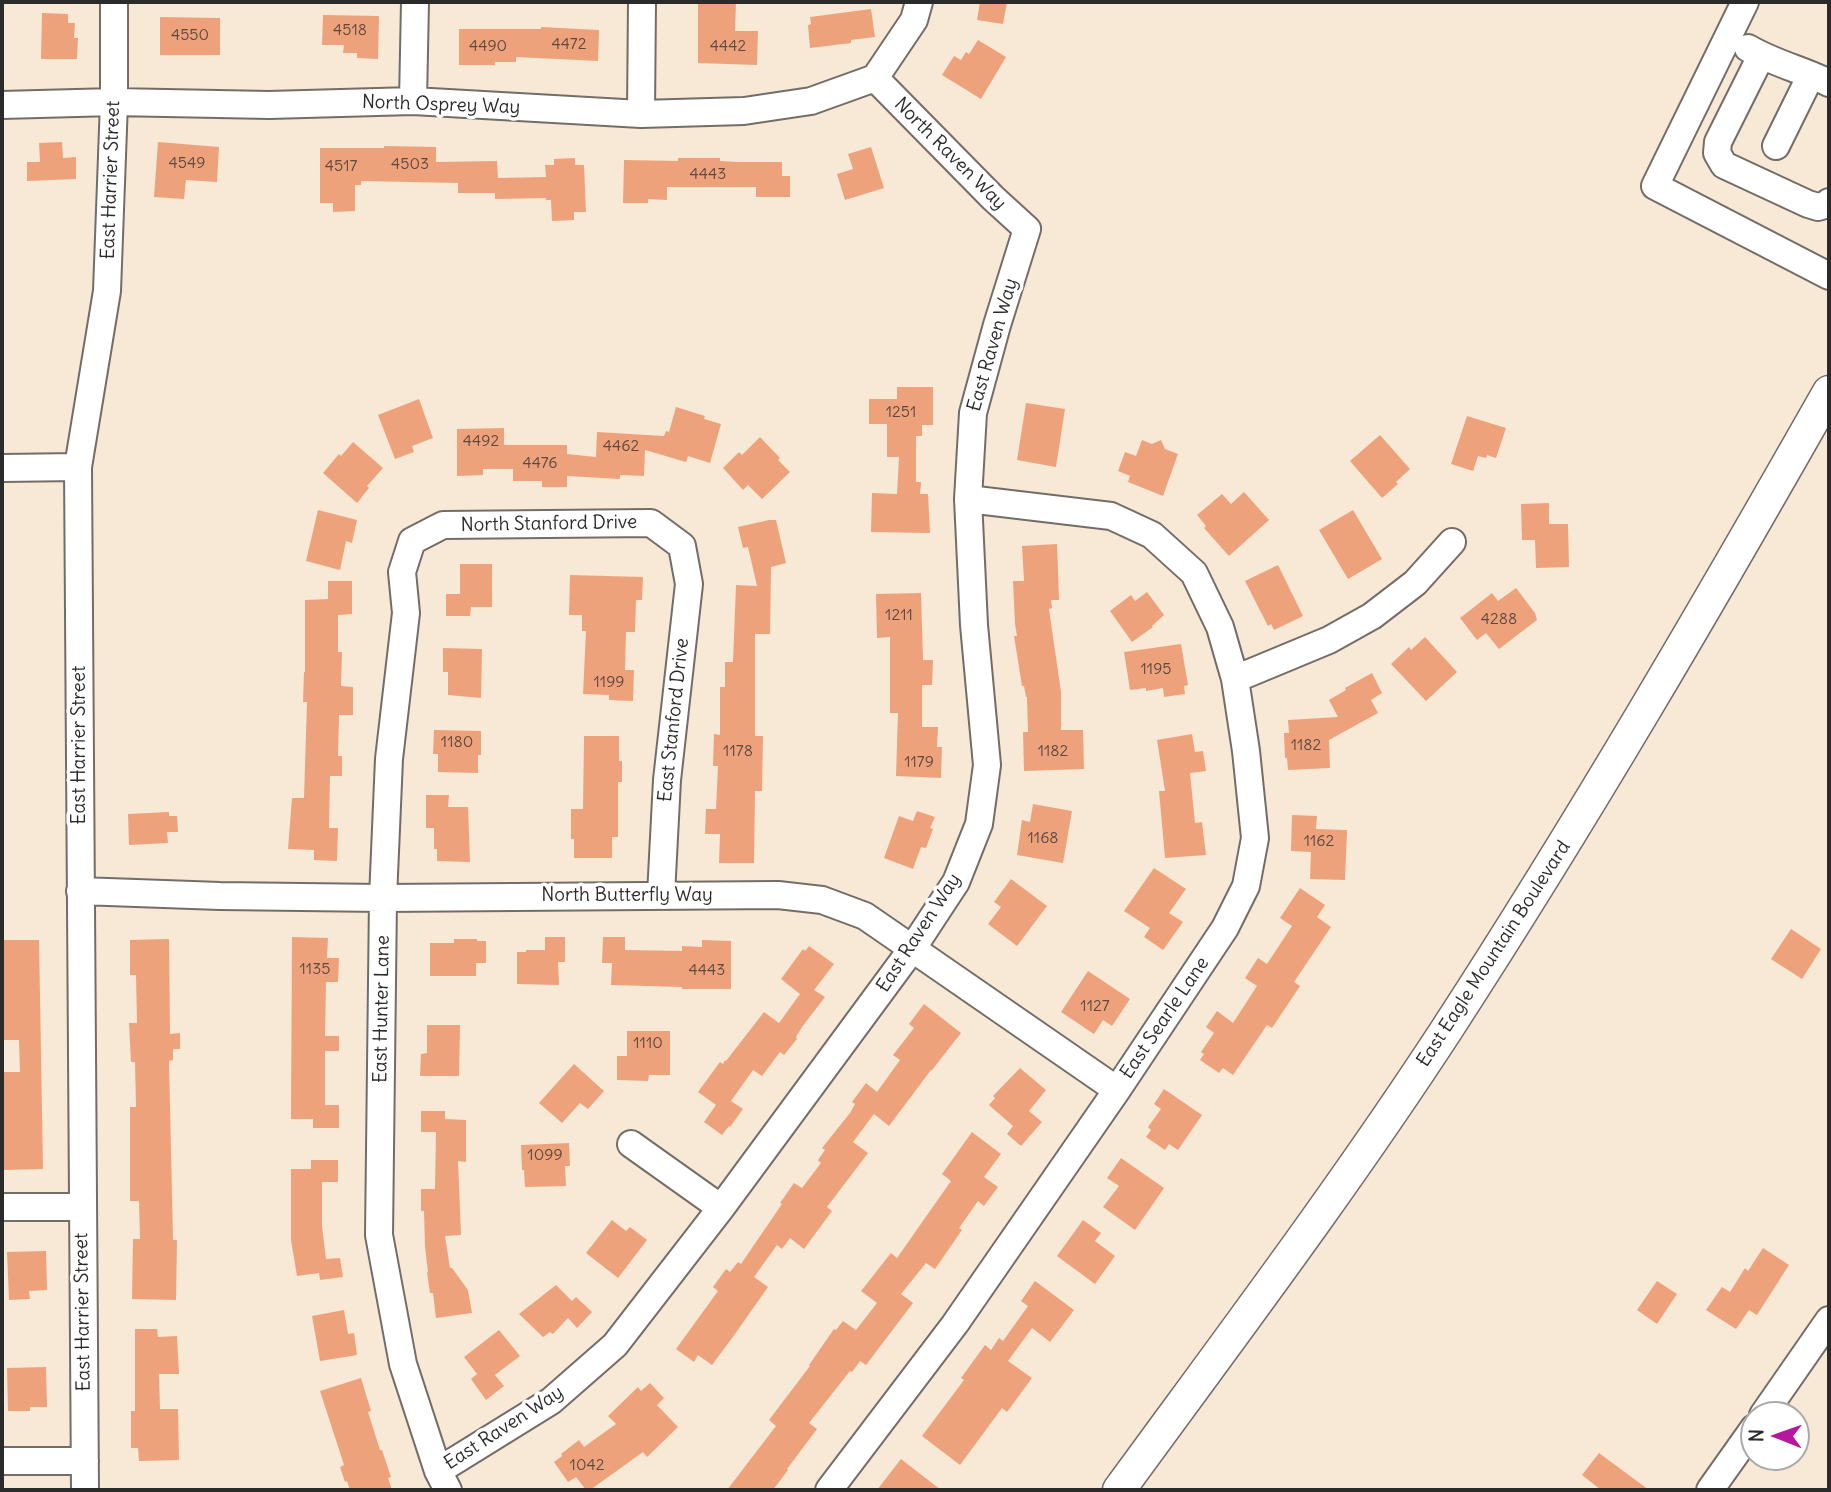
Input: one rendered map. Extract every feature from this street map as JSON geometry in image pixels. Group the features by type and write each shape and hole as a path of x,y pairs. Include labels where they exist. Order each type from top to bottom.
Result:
{"main road":[{"name":"East Eagle Mountain Boulevard","path":"1119,1490 1322,1212 1453,1020 1576,827 1699,620 1829,392"}],"street":[{"name":"East Harrier Street","path":"85,1490 78,467 107,291 114,102 114,2"},
{"path":"413,102 415,2"},
{"path":"640,114 642,2"},
{"path":"875,78 914,20 919,2"},
{"path":"1745,2 1655,186 1829,276"},
{"path":"1728,37 1761,56 1820,79 1776,146"},
{"path":"1761,56 1718,142 1717,153 1724,165 1808,204 1818,207 1829,202"},
{"name":"North Osprey Way","path":"2,105 114,102 269,105 413,102 640,114 744,111 811,101 875,78"},
{"name":"North Raven Way","path":"875,78 1027,229"},
{"name":"East Raven Way","path":"443,1481 551,1401 615,1345 721,1208 912,949 956,882 979,824 988,765 974,625 968,499 973,413 1027,229"},
{"path":"2,468 78,467"},
{"name":"East Searle Lane","path":"829,1490 955,1324 1225,928 1246,886 1255,838 1235,679 1220,626 1194,573 1152,536 1111,516 968,499"},
{"name":"North Stanford Drive","path":"412,541 443,525 650,523 682,546"},
{"name":"East Hunter Lane","path":"412,541 402,572 406,613 389,759 383,898 379,1235 403,1364 443,1481"},
{"path":"1235,679 1329,640 1373,616 1415,583 1452,541"},
{"name":"East Stanford Drive","path":"662,895 667,780 689,584 682,546"},
{"name":"North Butterfly Way","path":"80,891 383,898 778,895 822,900 865,916 1117,1090"},
{"path":"631,1144 721,1208"},
{"path":"2,1207 82,1207"},
{"path":"1773,1401 1829,1320"},
{"path":"1710,1490 1740,1448"},
{"path":"2,1461 85,1461"}],"building":[{"path":"698,2 736,2 735,31 758,31 757,65 698,63"},
{"path":"980,2 1007,2 1003,24 977,20"},
{"path":"871,9 875,37 810,48 810,17"},
{"path":"42,13 68,14 68,23 75,23 74,38 78,38 77,59 41,59"},
{"path":"323,15 379,16 378,59 357,58 357,53 343,53 344,45 322,45"},
{"path":"160,17 220,18 220,55 160,55"},
{"path":"541,27 599,30 598,61 516,57 516,62 495,62 495,65 459,65 459,29"},
{"path":"978,40 1006,57 981,99 942,75 954,56 961,60 966,52 969,54"},
{"path":"62,142 63,158 76,157 76,179 27,181 27,162 40,162 39,143"},
{"path":"158,142 219,147 217,182 186,180 184,199 154,197"},
{"path":"436,147 436,162 497,161 498,178 546,177 545,165 554,165 554,159 575,158 575,165 584,165 586,212 574,212 574,220 552,221 551,200 495,199 495,193 458,193 458,183 361,181 361,185 355,185 355,211 333,212 333,203 320,203 320,148"},
{"path":"871,147 884,188 845,200 837,174 853,169 848,154"},
{"path":"678,158 782,162 782,176 790,176 790,197 756,197 756,187 667,187 667,200 648,199 648,203 623,203 624,160 678,161"},
{"path":"897,387 933,387 933,425 922,425 922,436 916,436 916,482 921,482 920,494 928,494 930,533 871,532 872,493 897,494 899,457 887,457 887,424 869,424 869,399 897,399"},
{"path":"419,399 433,438 412,446 414,452 395,459 378,415"},
{"path":"1026,403 1065,409 1056,467 1017,460"},
{"path":"676,407 721,424 710,463 688,456 686,462 645,450 644,476 620,475 620,479 567,476 567,487 542,487 542,481 513,481 513,469 483,469 483,475 457,476 457,429 504,428 504,445 567,445 567,454 596,457 597,432 664,436 666,431 669,432"},
{"path":"1467,416 1506,428 1496,458 1478,456 1473,471 1451,464"},
{"path":"1380,435 1410,469 1382,498 1350,461"},
{"path":"760,437 790,472 762,499 748,485 743,490 723,468 739,452 742,455"},
{"path":"1142,440 1152,444 1161,440 1165,449 1178,454 1163,496 1128,482 1130,476 1118,471 1125,452 1136,456"},
{"path":"353,442 383,468 367,486 369,488 357,503 323,473"},
{"path":"1244,492 1269,520 1229,556 1204,528 1206,526 1197,515 1222,494 1231,504"},
{"path":"1549,503 1549,524 1568,524 1569,567 1536,568 1535,540 1522,540 1521,504"},
{"path":"318,510 357,520 352,543 346,541 340,570 306,561"},
{"path":"1353,510 1382,559 1348,579 1319,530"},
{"path":"776,520 786,563 771,567 770,634 755,634 755,736 763,736 762,791 755,791 754,863 719,863 720,834 705,834 706,809 716,809 718,766 713,766 714,734 720,735 720,687 725,687 725,662 733,662 736,585 757,586 748,547 743,548 738,527"},
{"path":"1057,544 1059,600 1051,600 1052,608 1049,609 1061,692 1061,730 1083,730 1084,769 1024,771 1023,732 1028,732 1027,697 1022,686 1014,636 1017,636 1013,581 1024,581 1022,546"},
{"path":"460,564 492,564 492,607 471,607 470,616 446,616 446,594 460,594"},
{"path":"1278,565 1303,616 1274,630 1271,624 1268,626 1245,581"},
{"path":"570,575 643,577 642,600 636,600 635,632 626,632 625,670 634,670 633,701 609,700 609,695 583,694 586,631 582,631 582,615 569,615"},
{"path":"328,581 352,581 352,614 338,615 338,652 342,652 341,686 353,687 353,715 339,715 338,756 342,756 342,776 330,776 329,828 338,828 337,861 314,860 314,850 288,849 292,798 304,798 307,702 303,702 305,600 328,599"},
{"path":"1516,588 1535,613 1537,620 1499,649 1486,633 1477,640 1460,618 1492,593 1498,601"},
{"path":"1147,592 1164,615 1132,642 1110,611 1131,595 1135,601"},
{"path":"921,593 923,660 933,660 932,685 922,685 922,727 938,727 937,747 942,747 941,778 896,776 898,713 890,713 890,637 877,638 876,594"},
{"path":"1425,637 1457,672 1426,701 1391,664 1409,647 1411,650"},
{"path":"1181,644 1188,685 1184,686 1185,694 1164,697 1163,688 1130,690 1124,652"},
{"path":"443,648 482,649 481,698 448,695 448,672 443,672"},
{"path":"1372,673 1382,693 1371,700 1378,713 1329,740 1330,768 1288,770 1284,733 1289,733 1288,720 1338,717 1329,700"},
{"path":"434,730 481,731 478,773 438,772 438,754 433,754"},
{"path":"1192,734 1195,752 1203,751 1206,771 1190,773 1195,823 1202,822 1206,855 1165,858 1159,791 1165,791 1157,740"},
{"path":"584,736 619,736 622,782 618,782 618,837 612,837 612,858 574,858 571,809 583,809"},
{"path":"426,795 449,795 448,807 468,807 470,862 437,861 434,828 426,828"},
{"path":"1033,804 1072,811 1063,863 1017,855 1022,820 1030,822"},
{"path":"917,811 935,817 926,848 921,847 913,869 884,858 899,816 913,821"},
{"path":"169,812 169,816 177,816 178,832 167,832 168,843 129,845 128,814"},
{"path":"1292,815 1317,816 1316,829 1347,830 1345,880 1310,879 1311,852 1291,851"},
{"path":"1154,868 1186,889 1169,913 1183,922 1163,950 1144,937 1150,928 1124,911"},
{"path":"1011,879 1047,906 1017,946 988,924 1001,907 994,902"},
{"path":"1300,888 1325,905 1317,917 1331,927 1294,982 1300,986 1272,1028 1267,1025 1233,1075 1223,1068 1219,1073 1200,1060 1204,1054 1201,1052 1214,1033 1206,1027 1217,1011 1233,1023 1257,986 1245,978 1258,958 1267,964 1292,926 1280,918"},
{"path":"1791,929 1821,949 1802,979 1771,959"},
{"path":"292,937 328,938 327,958 339,958 338,982 326,982 325,1036 339,1036 339,1051 325,1051 325,1105 339,1105 339,1128 313,1128 313,1119 291,1119"},
{"path":"545,937 565,937 565,962 558,962 559,985 517,984 517,952 545,950"},
{"path":"603,937 625,937 625,950 682,951 682,946 702,947 702,940 731,941 731,989 611,985 612,963 602,963"},
{"path":"169,939 170,1034 180,1033 180,1049 173,1049 173,1060 169,1061 173,1240 177,1240 176,1300 132,1299 133,1239 140,1239 139,1201 130,1201 130,1107 136,1107 135,1062 131,1062 129,1023 137,1023 136,975 130,975 130,940"},
{"path":"454,939 486,941 486,963 476,963 476,976 430,976 430,943 454,943"},
{"path":"2,940 39,940 43,1169 3,1170 2,1072 20,1072 19,1040 2,1040"},
{"path":"809,946 834,964 814,990 825,997 784,1055 780,1052 762,1076 753,1070 731,1101 743,1109 722,1135 704,1122 716,1105 698,1092 720,1062 723,1064 726,1061 764,1012 779,1023 800,994 781,979 803,949 805,951"},
{"path":"1088,971 1130,999 1112,1026 1103,1020 1094,1034 1061,1012"},
{"path":"924,1004 961,1033 889,1126 874,1114 853,1142 868,1153 827,1207 832,1211 804,1249 790,1238 782,1249 777,1245 754,1277 768,1287 735,1334 712,1365 698,1355 694,1362 676,1349 718,1291 713,1287 726,1269 730,1272 738,1262 741,1264 794,1183 802,1188 821,1163 818,1160 825,1150 822,1148 850,1113 855,1104 852,1102 866,1083 877,1092 900,1060 893,1055 914,1028 909,1024"},
{"path":"427,1025 460,1025 459,1076 420,1076 421,1054 427,1053"},
{"path":"627,1031 670,1031 670,1075 649,1075 648,1081 617,1080 617,1056 627,1056"},
{"path":"574,1064 604,1091 588,1109 580,1103 562,1123 539,1103"},
{"path":"1020,1068 1046,1090 1029,1111 1042,1122 1021,1146 1007,1134 1013,1126 989,1105 995,1098 993,1096"},
{"path":"1164,1089 1202,1115 1178,1150 1169,1144 1165,1150 1146,1137 1151,1130 1148,1127 1161,1109 1154,1104"},
{"path":"421,1111 445,1111 445,1119 466,1120 466,1162 458,1161 461,1235 445,1236 450,1268 468,1290 472,1313 436,1318 427,1272 421,1189 435,1189 436,1132 421,1132"},
{"path":"972,1132 1001,1154 984,1177 998,1187 984,1206 978,1201 935,1269 926,1263 901,1294 913,1303 866,1365 860,1361 852,1372 850,1371 809,1423 817,1429 773,1490 727,1490 776,1426 769,1420 834,1329 843,1321 856,1330 877,1303 861,1291 891,1253 897,1258 951,1181 942,1174"},
{"path":"569,1143 570,1166 565,1166 566,1186 525,1187 521,1145"},
{"path":"1121,1158 1164,1188 1135,1230 1103,1207 1119,1186 1107,1178"},
{"path":"311,1160 338,1160 338,1182 322,1182 322,1226 326,1259 340,1258 343,1277 320,1280 319,1273 297,1276 291,1240 291,1169 311,1169"},
{"path":"612,1220 626,1231 630,1227 647,1240 618,1278 586,1253"},
{"path":"1083,1220 1101,1233 1095,1241 1115,1256 1095,1284 1057,1256"},
{"path":"1763,1248 1789,1265 1757,1315 1749,1310 1736,1329 1706,1310 1722,1287 1730,1292 1745,1268 1748,1271"},
{"path":"46,1251 47,1290 29,1291 30,1299 9,1300 7,1252"},
{"path":"1035,1281 1074,1310 1050,1342 1032,1328 1008,1361 1032,1378 1007,1412 1002,1408 960,1465 922,1436 964,1380 961,1378 985,1345 991,1350 999,1338 1003,1341 1028,1306 1021,1301"},
{"path":"1657,1281 1677,1294 1657,1324 1637,1310"},
{"path":"556,1285 572,1301 576,1297 592,1312 577,1328 568,1318 553,1334 550,1332 543,1337 519,1314"},
{"path":"344,1310 348,1334 354,1333 357,1355 320,1361 312,1316"},
{"path":"135,1329 157,1329 158,1337 177,1336 179,1374 159,1374 160,1409 178,1409 179,1460 139,1461 138,1448 131,1448 131,1411 135,1411"},
{"path":"499,1330 520,1356 495,1375 504,1386 486,1400 471,1379 477,1374 464,1357"},
{"path":"46,1367 47,1407 30,1407 30,1411 8,1411 7,1368"},
{"path":"361,1378 371,1411 368,1412 391,1477 388,1478 392,1490 350,1490 340,1467 344,1465 320,1391"},
{"path":"650,1383 664,1398 657,1405 678,1427 647,1457 643,1452 590,1490 586,1490 576,1477 568,1482 554,1462 579,1440 584,1447 616,1424 608,1416 638,1387 641,1391"},
{"path":"1599,1453 1649,1490 1601,1490 1582,1475"},
{"path":"901,1459 941,1490 877,1490"}]}
